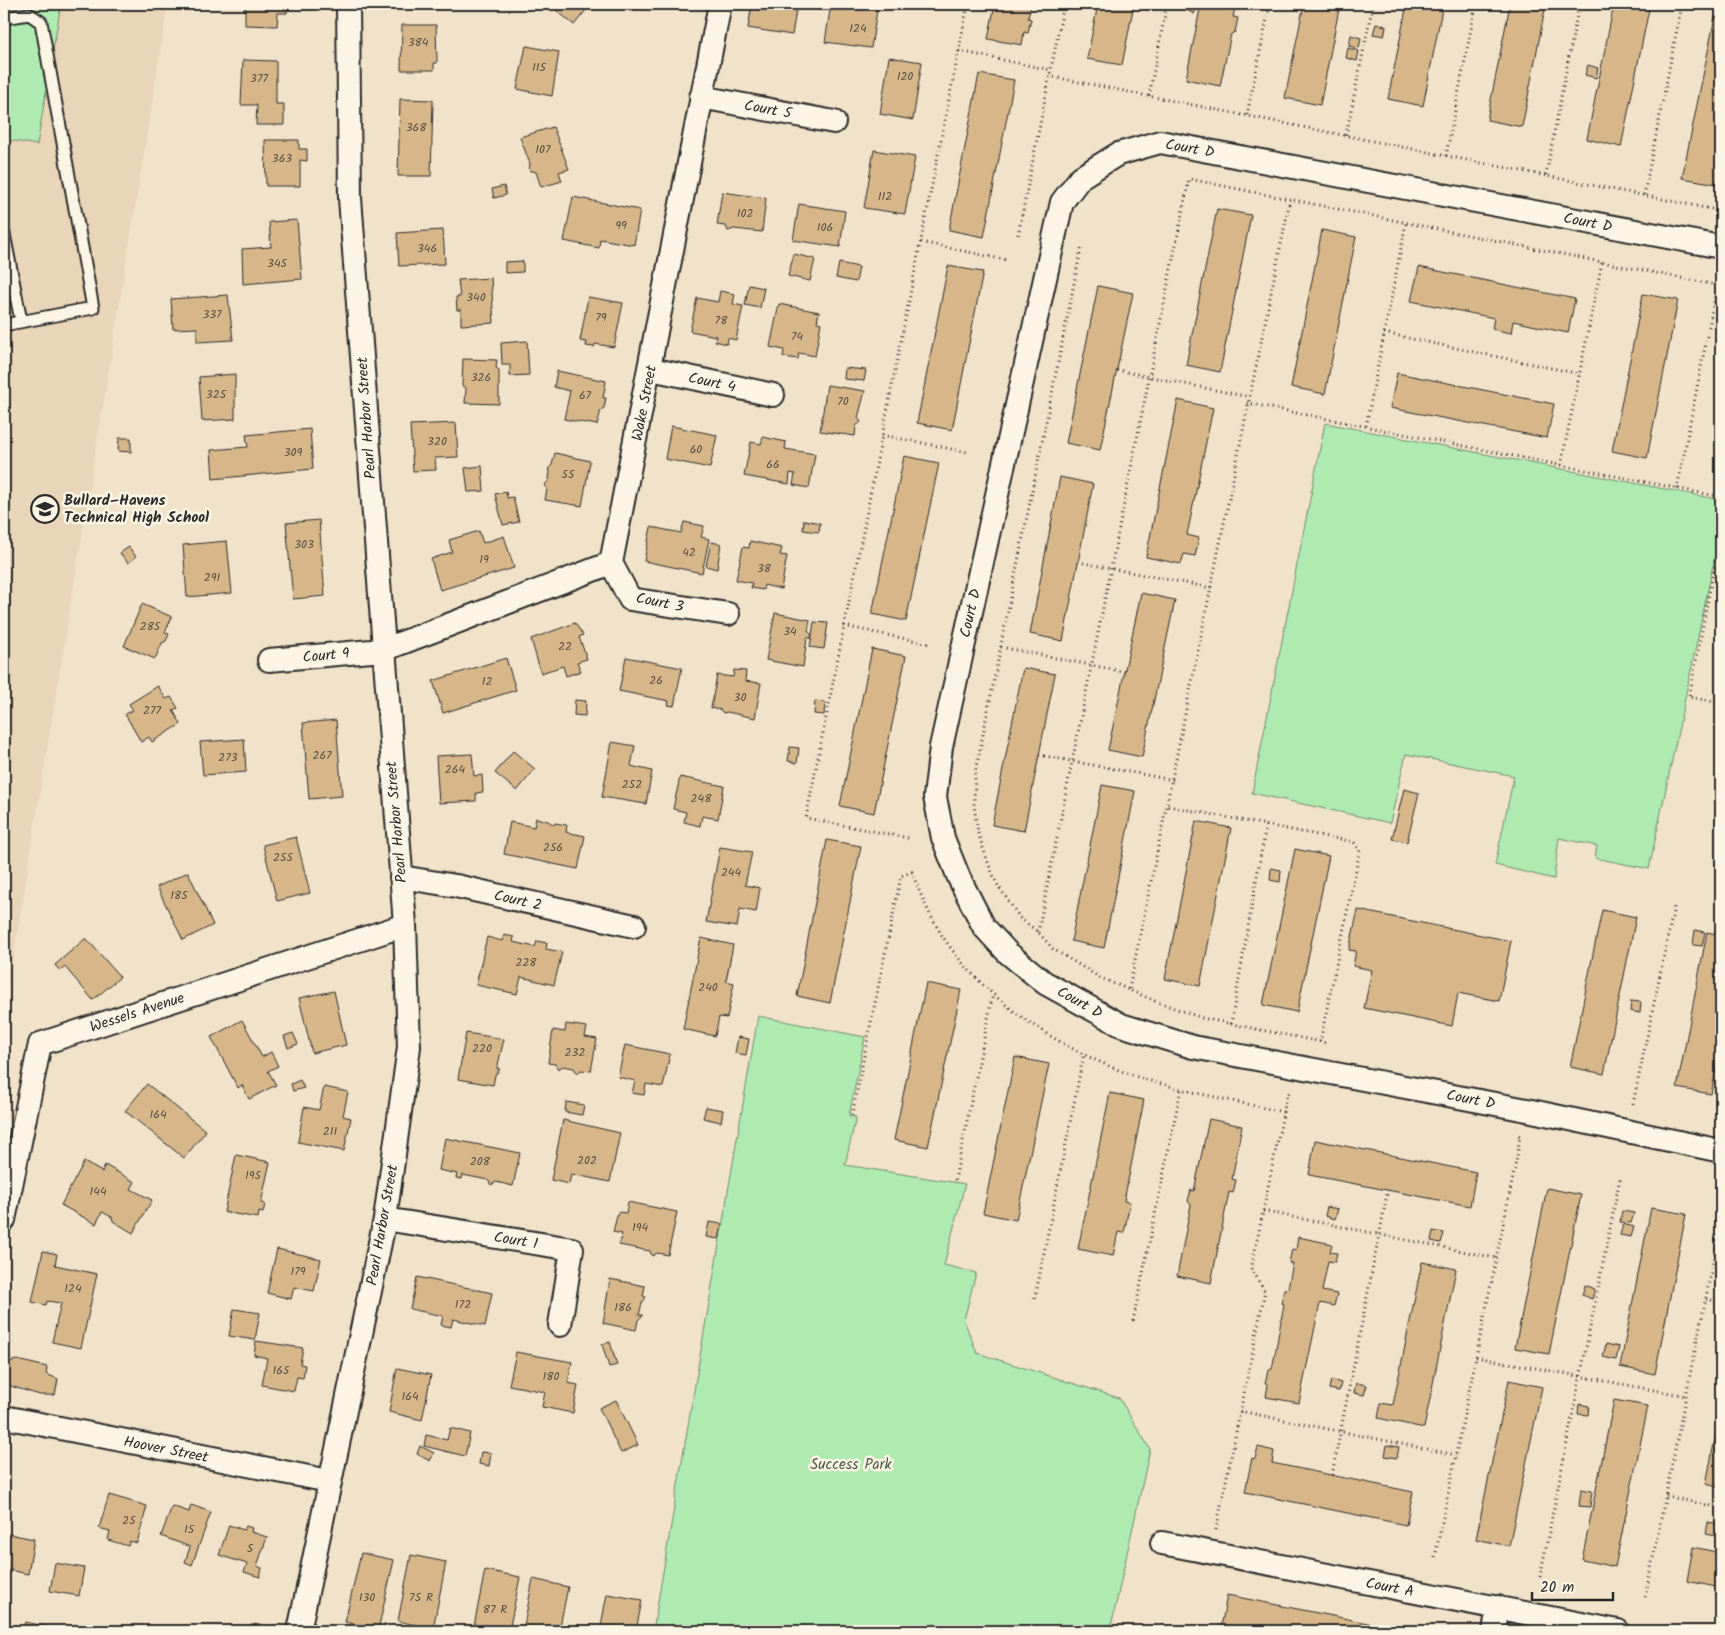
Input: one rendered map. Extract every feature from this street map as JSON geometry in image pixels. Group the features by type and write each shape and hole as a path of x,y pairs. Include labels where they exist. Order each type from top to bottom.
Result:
{"street":[{"name":"Pearl Harbor Street","path":"299,1631 385,1219 409,1047 405,925 350,198 348,4"},
{"name":"Wake Street","path":"611,563 651,369 720,4"},
{"name":"Court 5","path":"701,97 834,122"},
{"name":"Court D","path":"1721,247 1160,142 1118,154 1081,177 1062,202 941,747 935,797 943,838 952,862 984,927 1008,953 1045,983 1121,1025 1192,1047 1527,1110 1721,1151"},
{"name":"Court 4","path":"651,369 773,395"},
{"path":"383,650 611,563"},
{"name":"Court 3","path":"611,563 630,599 728,614"},
{"name":"Court 9","path":"269,660 383,650"},
{"name":"Court 2","path":"401,877 456,886 634,926"},
{"name":"Wessels Avenue","path":"4,1220 40,1044 405,925"},
{"name":"Court 1","path":"385,1219 572,1249 560,1325"},
{"name":"Hoover Street","path":"4,1417 329,1481"},
{"name":"Court A","path":"1162,1544 1498,1607 1577,1627 1618,1631"},
{"path":"1494,1631 1498,1607"}],"lane":[{"path":"4,18 29,14 40,22 93,308 4,324"},
{"path":"4,234 21,321"}],"path":[{"path":"908,838 806,818 968,4"},
{"path":"1018,235 1064,4"},
{"path":"1149,96 1167,4"},
{"path":"1247,116 1270,4"},
{"path":"1346,136 1373,4"},
{"path":"1446,156 1476,4"},
{"path":"1546,176 1579,4"},
{"path":"1644,195 1682,4"},
{"path":"959,51 1051,70"},
{"path":"1050,76 1721,211"},
{"path":"1038,932 1189,179 1719,286 1677,488"},
{"path":"1129,989 1168,806 1290,200"},
{"path":"1366,426 1406,223"},
{"path":"921,242 1006,260"},
{"path":"1082,249 975,774 974,805 984,852 997,884 1020,918 1038,932 1053,949 1099,977 1202,1018 1326,1043"},
{"path":"1561,465 1602,262"},
{"path":"1384,333 1580,374"},
{"path":"1117,370 1249,398"},
{"path":"1248,403 1721,497"},
{"path":"882,435 967,452"},
{"path":"1721,532 1689,697 1721,703"},
{"path":"1078,562 1211,588"},
{"path":"844,626 930,644"},
{"path":"1001,647 1125,672"},
{"path":"1039,755 1173,780"},
{"path":"1168,806 1354,842 1360,850 1320,1042"},
{"path":"1231,1024 1266,825"},
{"path":"852,1114 901,876 912,872 937,928 958,957 993,993 1023,1018 1084,1053 1146,1079 1181,1089 1283,1112"},
{"path":"1633,1104 1674,907"},
{"path":"955,1180 993,993"},
{"path":"1035,1298 1084,1053"},
{"path":"1133,1321 1181,1089"},
{"path":"1216,1531 1265,1291 1251,1270 1287,1095 1296,1089"},
{"path":"1436,1557 1520,1136 1510,1134"},
{"path":"1540,1577 1620,1178"},
{"path":"1332,1475 1388,1190"},
{"path":"1263,1211 1496,1258"},
{"path":"1645,1597 1721,1223"},
{"path":"1706,1299 1721,1302"},
{"path":"1476,1357 1686,1396"},
{"path":"1240,1411 1456,1455"},
{"path":"1666,1496 1721,1508"}],"shaded area":[{"name":"Bullard–Havens Technical High School","path":"4,4 168,4 4,1015"}],"green space":[{"path":"4,4 61,4 37,145 4,139"},
{"path":"1325,423 1721,500 1721,528 1649,869 1595,858 1597,846 1559,838 1554,879 1495,865 1514,776 1406,754 1390,823 1252,793"},
{"name":"Success Park","path":"758,1016 865,1037 849,1116 856,1117 845,1165 965,1184 944,1265 976,1273 964,1320 977,1353 1119,1398 1150,1449 1110,1631 653,1631"}],"building":[{"path":"245,4 287,4 287,13 278,13 277,26 245,25"},
{"path":"407,4 458,4 458,6"},
{"path":"549,4 591,4 574,25"},
{"path":"752,4 797,4 792,35 748,28"},
{"path":"831,4 878,4 871,48 825,42"},
{"path":"995,4 1031,4 1028,18 1031,19 1028,33 1024,32 1022,45 988,39"},
{"path":"1098,4 1134,4 1122,65 1087,59"},
{"path":"1183,4 1199,4 1194,14 1181,7"},
{"path":"1201,4 1236,4 1233,17 1238,18 1235,32 1231,34 1220,86 1186,79"},
{"path":"1304,4 1340,4 1320,105 1285,98"},
{"path":"1407,4 1443,4 1423,106 1388,99"},
{"path":"1510,4 1546,4 1522,127 1487,120"},
{"path":"1614,4 1650,4 1621,147 1587,139"},
{"path":"1715,17 1721,18 1721,162 1717,184 1682,178"},
{"path":"1376,24 1386,26 1384,36 1373,34"},
{"path":"402,25 436,25 437,63 434,63 434,70 401,70"},
{"path":"1351,35 1361,38 1359,48 1349,46"},
{"path":"526,46 559,52 552,96 517,89"},
{"path":"1348,48 1359,51 1357,61 1346,58"},
{"path":"889,57 922,62 913,120 880,114"},
{"path":"243,60 276,61 276,104 284,104 284,125 256,125 257,105 241,105"},
{"path":"1588,65 1598,68 1596,78 1585,75"},
{"path":"979,74 1014,80 984,237 949,230"},
{"path":"400,99 433,100 431,176 398,176"},
{"path":"553,127 569,169 559,172 562,181 541,187 536,172 529,170 530,164 520,137"},
{"path":"265,140 299,140 299,149 307,149 307,161 300,160 300,186 266,186"},
{"path":"874,150 915,157 905,214 864,208"},
{"path":"504,186 506,195 494,198 492,189"},
{"path":"722,192 766,198 762,232 734,229 728,231 726,226 717,225"},
{"path":"573,197 640,210 634,245 600,239 599,248 564,241"},
{"path":"799,204 845,211 840,247 793,240"},
{"path":"1217,209 1251,215 1220,372 1186,365"},
{"path":"297,220 302,279 243,284 242,249 271,247 269,222"},
{"path":"443,230 445,264 399,266 397,233"},
{"path":"1322,230 1356,237 1325,394 1291,387"},
{"path":"794,254 815,259 810,281 788,276"},
{"path":"523,261 523,272 505,273 505,262"},
{"path":"839,263 859,267 856,282 836,278"},
{"path":"948,266 983,272 952,430 917,423"},
{"path":"1419,267 1575,299 1568,333 1513,321 1511,333 1492,329 1494,318 1411,301"},
{"path":"491,278 494,323 461,325 461,310 457,310 456,297 460,297 458,280"},
{"path":"749,285 764,288 760,308 745,305"},
{"path":"1098,286 1133,293 1100,450 1066,443"},
{"path":"720,291 735,294 733,304 743,306 736,340 728,338 727,344 715,341 716,336 690,331 697,298 718,302"},
{"path":"1643,294 1678,300 1647,458 1612,451"},
{"path":"228,295 233,340 197,342 197,328 173,329 171,299"},
{"path":"588,297 623,303 614,347 595,344 594,347 586,346 587,342 580,341"},
{"path":"779,304 819,312 817,322 821,323 815,356 799,353 798,359 783,357 784,350 770,347"},
{"path":"527,341 529,375 510,376 510,365 502,365 501,343"},
{"path":"463,359 497,360 496,368 499,370 499,404 465,403 466,388 462,386"},
{"path":"845,368 866,370 864,381 844,379"},
{"path":"557,371 606,381 603,398 606,398 604,408 601,410 597,425 564,419 570,391 554,387"},
{"path":"1397,373 1554,404 1547,438 1390,408"},
{"path":"235,374 235,419 202,421 199,377"},
{"path":"827,385 865,391 858,418 861,422 856,426 855,436 820,431"},
{"path":"1178,400 1213,408 1187,535 1199,538 1195,556 1184,554 1181,564 1146,557"},
{"path":"456,423 458,457 435,458 436,470 413,471 410,425"},
{"path":"671,426 717,435 710,468 665,459"},
{"path":"310,429 313,469 213,479 211,450 248,447 246,435"},
{"path":"763,437 786,442 785,449 815,454 809,488 793,485 795,474 790,473 789,484 744,476 751,442 761,444"},
{"path":"119,438 131,438 131,452 118,451"},
{"path":"1721,447 1721,473 1716,472"},
{"path":"555,453 590,461 582,506 545,500 547,489 545,485 549,480 550,471 548,469 552,465"},
{"path":"904,456 939,463 906,621 872,614"},
{"path":"482,466 484,491 468,492 465,468"},
{"path":"1060,477 1093,484 1063,641 1030,634"},
{"path":"506,491 507,498 513,497 519,522 503,525 495,494"},
{"path":"319,520 325,596 293,599 286,523"},
{"path":"804,520 820,523 819,532 803,530"},
{"path":"684,522 704,526 701,537 709,539 702,573 644,561 651,527 681,533"},
{"path":"479,531 483,543 504,536 514,568 440,590 431,559 452,552 449,540"},
{"path":"227,541 232,593 187,597 183,545"},
{"path":"750,541 782,548 780,555 787,556 781,589 764,585 763,590 751,588 752,583 736,580 743,547 749,548"},
{"path":"711,542 721,544 717,569 706,566"},
{"path":"129,547 136,557 128,563 120,553"},
{"path":"1141,593 1175,600 1142,757 1108,750"},
{"path":"142,604 172,617 165,632 169,634 166,641 162,643 155,659 124,646"},
{"path":"775,613 810,620 808,631 812,635 811,638 807,638 803,667 766,660"},
{"path":"814,622 828,623 824,649 810,647"},
{"path":"575,623 583,635 579,637 587,659 577,662 581,671 566,676 563,666 541,673 531,639"},
{"path":"872,649 906,656 874,813 840,806"},
{"path":"626,657 682,668 674,706 668,705 669,701 619,691"},
{"path":"506,658 516,690 443,713 433,681"},
{"path":"1023,668 1055,674 1024,831 992,825"},
{"path":"734,670 746,671 745,681 761,683 755,718 727,712 723,713 721,710 711,708 717,675 733,677"},
{"path":"158,686 166,699 171,697 178,708 173,710 181,724 152,742 149,737 141,742 125,714 133,710 129,704"},
{"path":"575,700 586,701 585,716 574,715"},
{"path":"815,701 825,702 824,715 814,714"},
{"path":"336,720 342,796 309,799 303,723"},
{"path":"244,739 246,772 203,775 200,742"},
{"path":"612,742 635,746 631,766 652,771 646,804 602,797"},
{"path":"790,747 799,748 797,763 788,761"},
{"path":"513,751 535,769 517,791 495,773"},
{"path":"472,754 474,776 482,775 483,792 476,793 476,801 439,803 436,756"},
{"path":"680,777 724,786 718,819 702,816 700,826 684,822 686,812 673,809"},
{"path":"1102,785 1135,791 1104,948 1071,941"},
{"path":"1404,789 1419,793 1407,842 1392,839"},
{"path":"536,818 548,821 554,825 555,823 567,825 566,832 585,836 578,869 504,854 510,822 534,827"},
{"path":"1196,821 1231,828 1200,986 1165,979"},
{"path":"296,837 310,893 277,901 263,845"},
{"path":"827,840 861,846 830,1003 797,996"},
{"path":"720,847 752,852 745,885 760,888 756,912 740,909 737,927 706,922"},
{"path":"1295,849 1329,856 1297,1012 1263,1005"},
{"path":"1271,868 1281,870 1280,882 1270,880"},
{"path":"188,872 213,925 183,940 157,887"},
{"path":"1358,910 1511,941 1499,1001 1458,993 1452,1026 1364,1008 1372,970 1353,966 1356,951 1349,950"},
{"path":"1602,910 1636,917 1604,1074 1570,1067"},
{"path":"1695,930 1705,932 1702,946 1693,945"},
{"path":"1707,932 1721,935 1721,1043 1711,1094 1677,1088"},
{"path":"504,935 514,937 513,942 535,947 537,941 547,943 546,949 562,952 554,985 521,977 517,994 476,985 487,937 502,941"},
{"path":"86,938 120,977 93,1000 65,967 60,971 55,965"},
{"path":"701,938 733,945 726,981 734,983 727,1018 719,1017 715,1036 683,1029"},
{"path":"926,983 961,990 928,1147 894,1140"},
{"path":"334,991 346,1045 312,1053 299,998"},
{"path":"1631,1001 1641,1002 1640,1013 1630,1011"},
{"path":"242,1020 262,1057 271,1052 278,1066 268,1071 276,1085 249,1099 242,1085 238,1088 211,1037"},
{"path":"566,1024 587,1027 585,1037 597,1039 591,1071 581,1070 577,1073 574,1068 563,1066 558,1069 555,1064 548,1063 553,1030 565,1032"},
{"path":"293,1033 298,1044 288,1048 284,1036"},
{"path":"466,1033 504,1039 497,1069 500,1069 495,1075 493,1085 458,1079"},
{"path":"738,1037 749,1039 746,1055 735,1053"},
{"path":"625,1045 670,1054 663,1087 646,1084 644,1095 632,1093 635,1081 618,1077"},
{"path":"1015,1057 1049,1064 1016,1220 983,1213"},
{"path":"300,1080 304,1088 293,1091 291,1084"},
{"path":"147,1084 206,1131 184,1158 125,1111"},
{"path":"324,1087 348,1092 343,1116 351,1118 344,1151 298,1142 304,1107 319,1110"},
{"path":"1110,1093 1144,1100 1124,1201 1130,1202 1124,1233 1118,1232 1113,1256 1078,1249"},
{"path":"566,1102 584,1105 582,1115 565,1112"},
{"path":"706,1107 723,1110 721,1122 703,1118"},
{"path":"1209,1119 1242,1126 1232,1179 1236,1180 1233,1193 1229,1192 1211,1283 1177,1276 1191,1205 1188,1201 1191,1190 1194,1191"},
{"path":"563,1120 620,1133 610,1182 571,1174 569,1184 551,1180"},
{"path":"445,1138 520,1153 513,1186 496,1182 491,1185 488,1180 463,1175 462,1179 456,1178 457,1174 439,1170"},
{"path":"1315,1140 1476,1172 1470,1206 1309,1175"},
{"path":"236,1155 270,1162 261,1203 265,1204 263,1213 259,1212 258,1218 224,1212"},
{"path":"84,1162 102,1172 105,1165 135,1182 131,1189 152,1200 133,1233 102,1212 96,1224 61,1205"},
{"path":"1547,1188 1581,1195 1549,1354 1515,1348"},
{"path":"628,1202 677,1212 668,1255 657,1253 652,1256 650,1251 619,1245 622,1234 613,1232 618,1212 626,1213"},
{"path":"1327,1207 1338,1209 1335,1219 1325,1216"},
{"path":"1651,1208 1686,1214 1655,1374 1620,1367"},
{"path":"1622,1211 1634,1213 1631,1223 1620,1222"},
{"path":"709,1222 722,1224 719,1239 706,1237"},
{"path":"1623,1224 1634,1227 1631,1237 1620,1235"},
{"path":"1433,1231 1444,1233 1441,1243 1431,1241"},
{"path":"1298,1237 1332,1244 1330,1252 1337,1253 1335,1262 1328,1261 1322,1291 1337,1294 1334,1306 1320,1303 1299,1403 1266,1397 1268,1384 1265,1383 1268,1371 1272,1369 1284,1304 1281,1303 1284,1289 1288,1289 1293,1263 1289,1263 1292,1249 1296,1250"},
{"path":"277,1249 321,1259 314,1291 294,1287 291,1299 267,1293"},
{"path":"43,1251 57,1254 55,1265 97,1274 81,1348 52,1342 61,1303 47,1301 46,1305 32,1302"},
{"path":"1422,1262 1456,1269 1424,1428 1378,1418 1381,1403 1393,1405"},
{"path":"417,1277 492,1293 485,1326 453,1319 451,1327 441,1325 443,1316 410,1309"},
{"path":"610,1279 645,1286 643,1296 646,1297 642,1303 639,1315 643,1315 638,1320 636,1330 603,1323"},
{"path":"1585,1285 1595,1289 1592,1299 1582,1295"},
{"path":"234,1309 260,1313 255,1340 229,1336"},
{"path":"256,1341 303,1348 300,1364 305,1365 303,1378 297,1377 294,1391 262,1385 267,1358 254,1355"},
{"path":"610,1342 617,1365 609,1367 602,1344"},
{"path":"1606,1344 1619,1347 1616,1360 1603,1357"},
{"path":"516,1352 572,1362 568,1383 578,1385 573,1413 542,1407 545,1392 509,1385"},
{"path":"17,1360 47,1367 46,1374 58,1379 55,1395 40,1395 4,1384 9,1362"},
{"path":"397,1368 431,1375 422,1420 389,1412"},
{"path":"1331,1380 1341,1383 1339,1391 1329,1389"},
{"path":"1509,1380 1542,1387 1509,1546 1476,1539"},
{"path":"1356,1383 1367,1385 1364,1395 1354,1393"},
{"path":"616,1400 638,1445 621,1453 599,1408"},
{"path":"1614,1400 1648,1406 1615,1567 1582,1560"},
{"path":"1579,1404 1589,1406 1588,1415 1578,1414"},
{"path":"1721,1408 1721,1488 1706,1484"},
{"path":"450,1428 470,1433 465,1456 424,1446 426,1435 447,1440"},
{"path":"1387,1445 1399,1447 1397,1458 1385,1456"},
{"path":"420,1446 434,1453 430,1461 417,1454"},
{"path":"1258,1447 1274,1451 1272,1463 1413,1492 1406,1525 1245,1492 1252,1458 1255,1459"},
{"path":"481,1452 491,1453 489,1466 479,1464"},
{"path":"1581,1489 1592,1491 1590,1507 1579,1506"},
{"path":"109,1495 147,1506 137,1543 130,1541 128,1546 108,1540 110,1531 99,1528"},
{"path":"191,1505 211,1512 192,1565 185,1562 190,1547 161,1536 172,1506 189,1512"},
{"path":"1708,1522 1718,1524 1716,1536 1706,1534"},
{"path":"229,1525 244,1530 246,1526 252,1528 251,1532 267,1537 257,1566 262,1568 260,1577 244,1572 247,1564 219,1555"},
{"path":"4,1533 34,1539 28,1574 4,1569"},
{"path":"1693,1547 1721,1553 1721,1588 1687,1581"},
{"path":"361,1553 394,1560 378,1630 345,1622"},
{"path":"411,1555 446,1562 433,1629 398,1621"},
{"path":"55,1563 84,1568 79,1596 50,1591"},
{"path":"485,1570 520,1577 509,1631 473,1631"},
{"path":"533,1579 568,1587 559,1631 523,1631"},
{"path":"607,1594 642,1600 636,1631 600,1631"},
{"path":"1227,1595 1383,1626 1382,1631 1237,1631 1221,1628"},
{"path":"25,1622 60,1629 59,1631 23,1631"}],"place":[{"name":"Bullard–Havens Technical High School","path":"45,509"}]}
